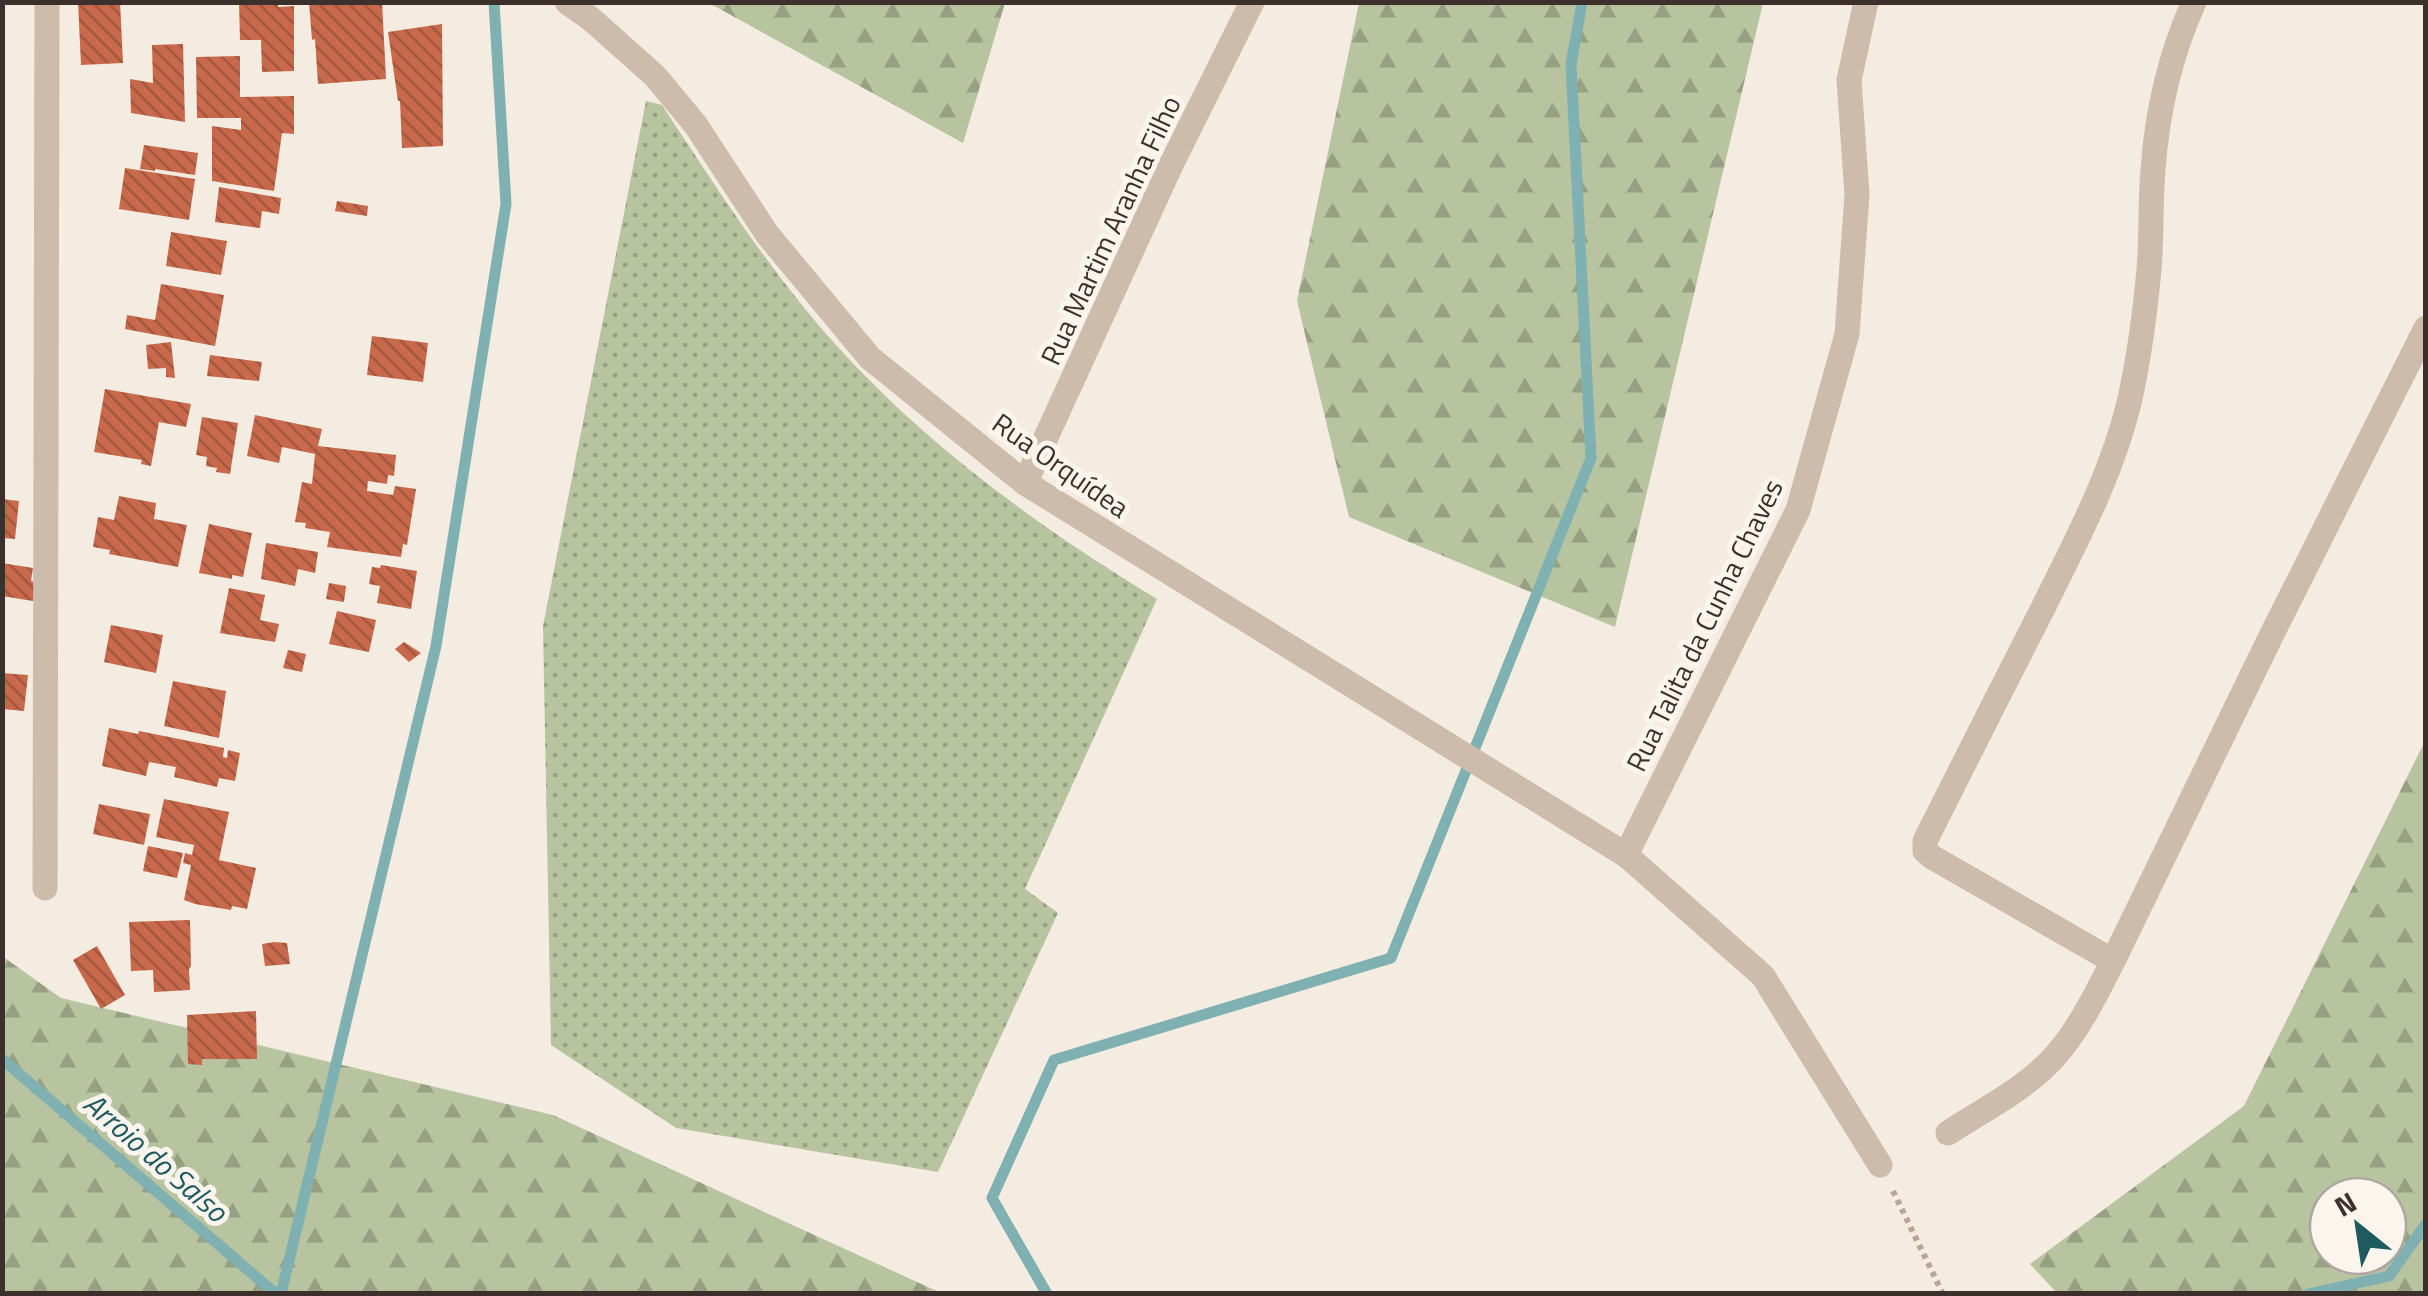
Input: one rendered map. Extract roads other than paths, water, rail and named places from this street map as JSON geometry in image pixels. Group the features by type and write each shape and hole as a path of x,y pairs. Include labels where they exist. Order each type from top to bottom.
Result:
{"street":[{"path":"45,888 47,2"},
{"name":"Rua Orquídea","path":"568,2 655,76 695,124 768,234 870,358 1025,484 1626,855 1763,976 1880,1165"},
{"name":"Rua Martim Aranha Filho","path":"1025,484 1170,167 1252,2"},
{"name":"Rua Talita da Cunha Chaves","path":"1626,855 1803,493 1847,334 1857,195 1850,80 1866,2"},
{"path":"2113,961 1932,856 1925,851 1924,842 2085,524 2128,406 2141,343 2158,128 2169,64 2194,2"},
{"path":"1948,1132 2011,1092 2056,1055 2087,1009 2426,328"}],"waterway":[{"path":"281,1294 436,646 506,204 494,2"},
{"path":"1047,1294 992,1198 1054,1060 1391,958 1591,458 1571,65 1582,2"},
{"name":"Arroio do Salso","path":"2,1059 276,1294"},
{"path":"2308,1294 2389,1276 2426,1224"}]}
